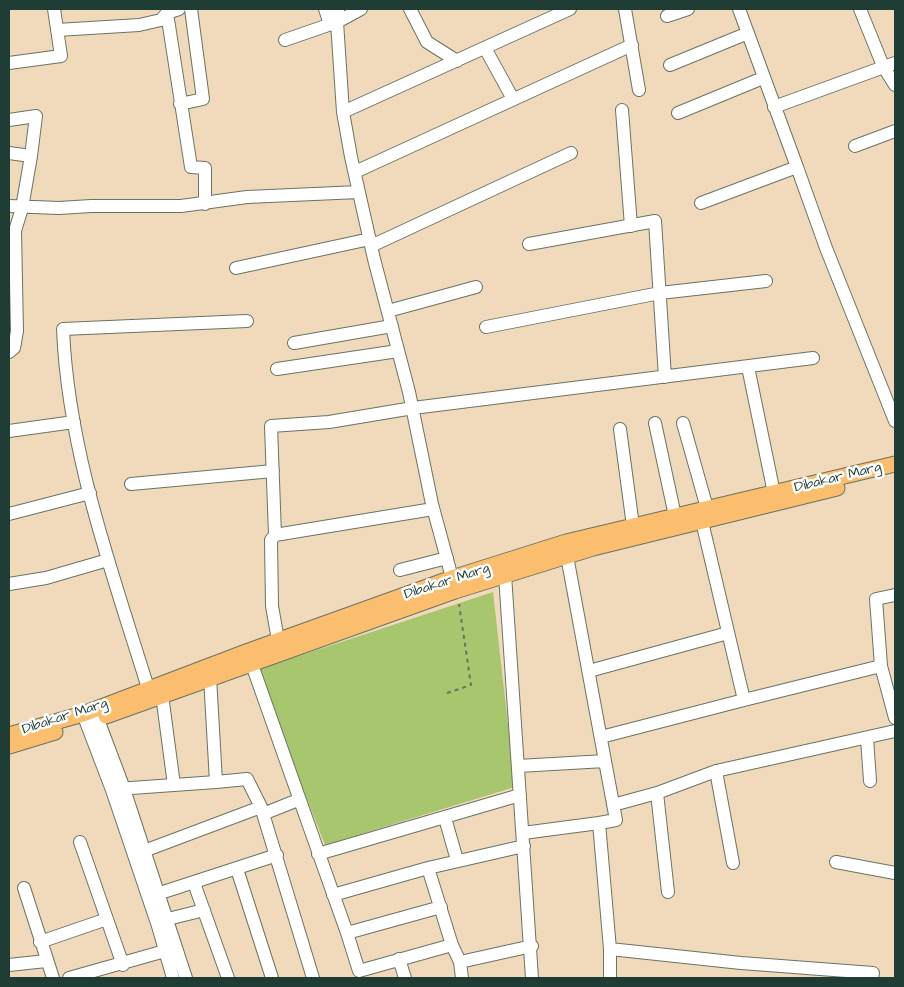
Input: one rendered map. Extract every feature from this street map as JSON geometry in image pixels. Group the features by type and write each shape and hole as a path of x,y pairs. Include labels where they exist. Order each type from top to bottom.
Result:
{"main road":[{"name":"Dibakar Marg","path":"9,746 155,691 278,640 454,584 505,575 703,513 774,493 895,464"},
{"name":"Dibakar Marg","path":"155,691 210,677 252,662 566,542 675,516 703,513 895,474"},
{"name":"Dibakar Marg","path":"9,735 90,716"}],"street":[{"path":"9,62 61,56 54,9"},
{"path":"180,104 203,99 191,9"},
{"path":"325,9 335,18 343,112 359,192 413,408 433,509 454,584"},
{"path":"285,40 361,9"},
{"path":"410,9 427,42 457,61"},
{"path":"343,112 570,9"},
{"path":"625,9 639,90"},
{"path":"667,16 688,9"},
{"path":"739,9 826,248 895,421"},
{"path":"860,9 889,64 895,85"},
{"path":"57,30 139,25 161,20 173,11"},
{"path":"173,11 180,104 191,167 205,168 205,204"},
{"path":"670,65 748,33"},
{"path":"355,172 632,45"},
{"path":"485,48 513,99"},
{"path":"774,107 889,64"},
{"path":"678,113 764,78"},
{"path":"622,110 631,226"},
{"path":"9,120 36,116 31,156 15,207 17,331 14,348 9,352"},
{"path":"855,146 895,131"},
{"path":"9,152 31,156"},
{"path":"236,268 370,242 571,153"},
{"path":"701,203 798,167"},
{"path":"15,207 181,206 247,197 359,192"},
{"path":"529,244 655,221 665,377"},
{"path":"486,327 660,293 766,282"},
{"path":"388,311 476,287"},
{"path":"174,785 155,691 108,560 84,475 65,364 63,329 247,321"},
{"path":"294,343 392,326"},
{"path":"277,369 398,351"},
{"path":"278,640 272,606 271,540 275,535 271,426 329,422 413,408 813,358"},
{"path":"748,367 774,493"},
{"path":"9,431 74,422"},
{"path":"655,423 675,516"},
{"path":"683,423 744,700"},
{"path":"620,429 633,526"},
{"path":"132,484 273,471"},
{"path":"9,514 90,493"},
{"path":"275,535 433,509"},
{"path":"523,833 616,820 567,556"},
{"path":"400,570 447,558"},
{"path":"9,584 46,578 108,560"},
{"path":"505,575 532,946 532,978"},
{"path":"895,594 876,599 881,666 895,718"},
{"path":"589,671 728,633"},
{"path":"252,662 298,800 347,933 360,974 399,960 452,945"},
{"path":"601,737 881,666"},
{"path":"210,677 216,782"},
{"path":"90,716 118,789 138,854 154,895 168,919 186,978"},
{"path":"614,805 657,794 716,771 867,738 895,730"},
{"path":"867,738 870,781"},
{"path":"518,766 605,761"},
{"path":"716,771 733,863"},
{"path":"118,789 247,779 262,811 277,854 313,978"},
{"path":"657,794 668,892"},
{"path":"318,854 520,795"},
{"path":"138,854 298,800"},
{"path":"445,818 457,860"},
{"path":"599,823 610,949 610,978"},
{"path":"80,842 107,919 120,970"},
{"path":"333,896 457,860 524,846"},
{"path":"154,895 237,869 277,854"},
{"path":"836,862 895,873"},
{"path":"428,868 452,945 460,962 462,978"},
{"path":"237,869 272,978"},
{"path":"194,883 228,978"},
{"path":"24,888 53,978"},
{"path":"154,895 164,952 173,978"},
{"path":"347,933 441,907"},
{"path":"168,919 204,910"},
{"path":"40,942 107,919"},
{"path":"460,962 532,946"},
{"path":"69,978 120,970 177,948"},
{"path":"610,949 809,973 873,973 872,978"},
{"path":"399,960 405,978"},
{"path":"9,965 46,961"}],"path":[{"path":"446,693 471,685 454,584"}],"green space":[{"path":"493,592 515,787 325,845 256,670"}]}
